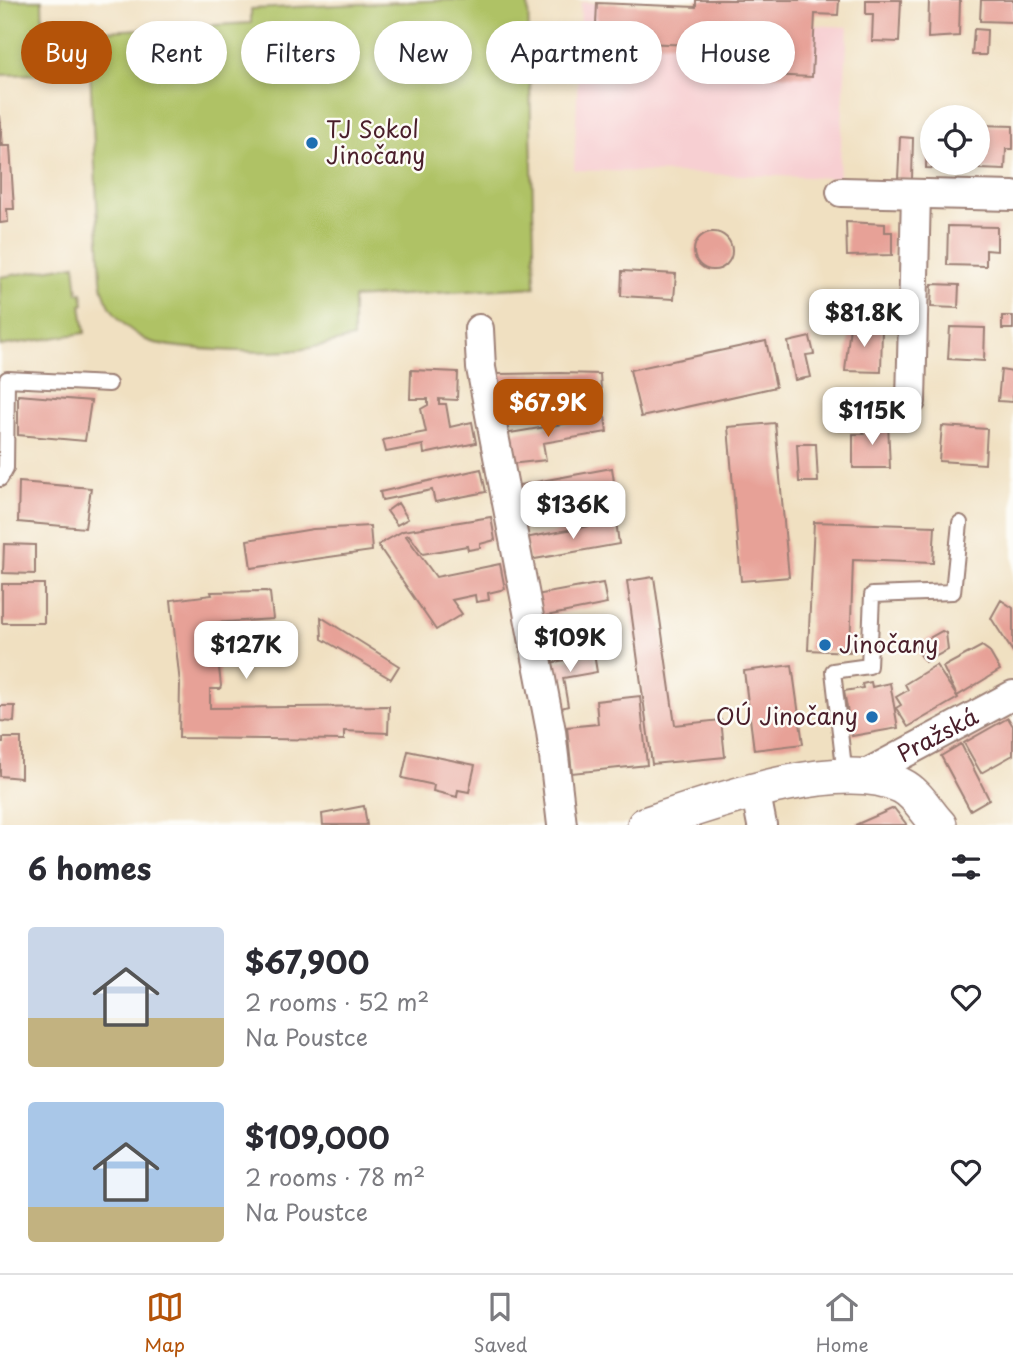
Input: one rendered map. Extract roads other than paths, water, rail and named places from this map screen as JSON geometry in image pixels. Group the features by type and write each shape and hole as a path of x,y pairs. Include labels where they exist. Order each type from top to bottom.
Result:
{"street":[{"path":"841,192 1013,196"},
{"path":"911,401 916,194"},
{"path":"479,329 481,368 551,731 562,825"},
{"name":"Pražská","path":"853,776 1013,695"},
{"path":"645,825 755,789 853,776 906,787 939,825"},
{"path":"755,789 762,825"}],"lane":[{"path":"0,479 6,468 3,421 7,379 109,384"},
{"path":"853,776 833,671 869,666 872,595 953,593 960,523"}],"place":[{"name":"TJ Sokol Jinočany","path":"312,143"},
{"name":"Jinočany","path":"825,645"},
{"name":"OÚ Jinočany","path":"872,717"}]}
